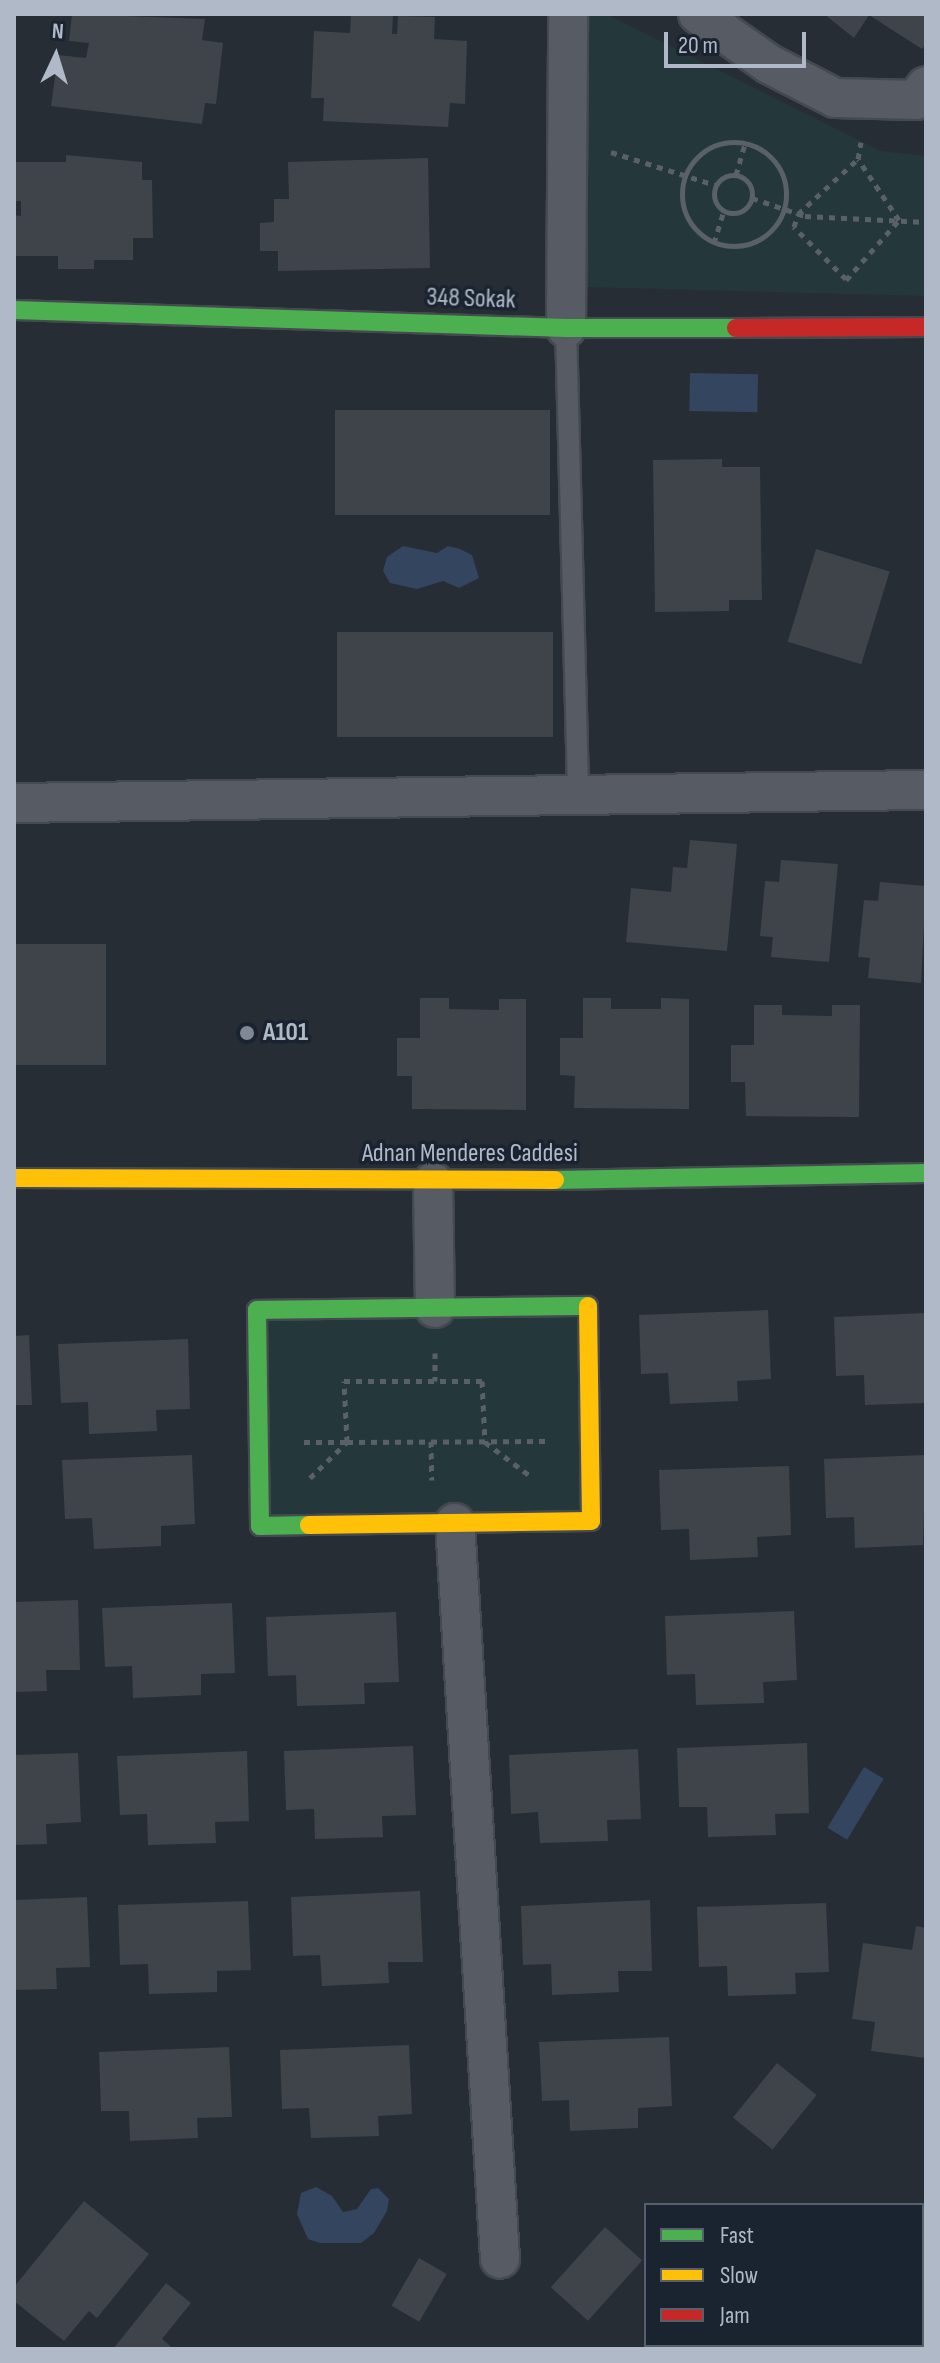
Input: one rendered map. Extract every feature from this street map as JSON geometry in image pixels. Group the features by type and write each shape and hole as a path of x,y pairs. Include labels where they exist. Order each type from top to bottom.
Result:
{"street":[{"path":"566,328 568,14"},
{"path":"698,14 769,64 853,98 916,100 926,86"},
{"name":"348 Sokak","path":"14,310 566,328 926,327"},
{"path":"14,803 926,790"},
{"name":"Adnan Menderes Caddesi","path":"14,1178 433,1182 926,1173"},
{"path":"433,1182 435,1308"},
{"path":"588,1306 591,1521 260,1526 257,1310 435,1308 588,1306"},
{"path":"455,1523 500,2259"}],"lane":[{"path":"566,328 578,794"}],"path":[{"path":"853,98 858,159 899,220"},
{"path":"567,144 631,155 686,172 715,185 736,175 745,143"},
{"path":"745,143 775,161 785,185 784,211 763,238 731,246 714,243 689,221 682,206 686,172 710,147 745,143"},
{"path":"854,327 846,280 794,227 798,214 858,159"},
{"path":"736,175 747,181 752,198"},
{"path":"715,185 713,197 724,211 741,212 752,198"},
{"path":"752,198 798,214 926,222"},
{"path":"714,243 724,211"},
{"path":"846,280 899,220"},
{"path":"347,1442 344,1381 482,1381 485,1442"},
{"path":"260,1526 347,1442 590,1441"}],"green space":[{"path":"587,14 606,14 881,151 926,156 926,296 586,287"},
{"path":"582,1315 585,1513 271,1518 267,1320"}],"water":[{"path":"690,373 758,374 757,412 689,411"},
{"path":"403,546 437,553 448,546 460,549 472,555 479,578 459,588 443,581 417,589 390,583 383,571 387,557"},
{"path":"864,1767 884,1779 847,1840 827,1828"},
{"path":"316,2187 332,2196 343,2212 357,2209 371,2189 378,2188 389,2199 387,2211 374,2233 361,2243 320,2243 308,2239 297,2214 301,2193"}],"building":[{"path":"72,14 205,19 202,40 223,43 216,104 205,103 202,124 51,106 58,55 86,58 89,43 69,41"},
{"path":"351,14 393,14 392,34 397,34 398,16 435,17 434,39 467,41 465,104 450,103 448,127 323,121 324,98 311,98 314,31 350,33"},
{"path":"824,14 926,14 926,43 922,49 869,15 854,38"},
{"path":"66,155 142,162 142,180 152,180 153,238 133,238 133,260 94,260 94,269 58,269 58,256 14,256 14,215 21,216 21,201 14,201 14,162 66,162"},
{"path":"428,158 430,268 278,271 278,251 260,251 260,223 274,222 274,199 289,199 288,162"},
{"path":"335,410 550,410 550,515 335,515"},
{"path":"722,459 722,467 760,467 762,600 729,600 729,611 655,612 653,460"},
{"path":"816,549 890,572 861,664 788,642"},
{"path":"337,632 553,632 553,737 337,737"},
{"path":"690,840 737,844 727,951 626,942 631,888 671,892 673,867 687,868"},
{"path":"781,860 838,864 829,962 771,957 773,937 760,936 765,881 779,882"},
{"path":"880,882 926,886 921,983 868,978 870,958 858,957 864,900 878,901"},
{"path":"14,944 106,944 106,1065 14,1065"},
{"path":"420,998 449,998 449,1009 499,1010 499,999 526,999 526,1110 412,1109 412,1076 397,1076 397,1038 420,1038"},
{"path":"583,998 611,998 611,1009 661,1009 661,998 689,999 689,1109 574,1108 575,1076 560,1075 560,1038 583,1038"},
{"path":"754,1005 782,1005 782,1015 832,1016 832,1005 860,1005 859,1117 746,1116 745,1082 731,1082 731,1045 754,1045"},
{"path":"768,1310 771,1379 737,1381 738,1401 670,1404 668,1373 641,1374 639,1315"},
{"path":"926,1313 926,1403 865,1405 864,1375 836,1376 834,1317"},
{"path":"29,1335 32,1405 14,1405 14,1336"},
{"path":"188,1339 190,1409 156,1410 157,1431 89,1434 88,1402 61,1403 58,1344"},
{"path":"192,1455 195,1524 161,1526 161,1546 94,1549 92,1518 65,1519 62,1460"},
{"path":"926,1455 923,1545 855,1548 854,1517 826,1518 824,1459"},
{"path":"789,1466 791,1535 757,1537 758,1557 690,1560 689,1529 661,1530 659,1470"},
{"path":"78,1600 80,1670 46,1670 47,1691 14,1692 14,1602"},
{"path":"232,1603 235,1673 201,1674 201,1695 133,1698 132,1666 105,1667 102,1608"},
{"path":"794,1611 797,1680 763,1682 764,1703 696,1705 695,1674 667,1675 665,1616"},
{"path":"396,1612 399,1682 364,1683 365,1704 297,1706 296,1675 268,1676 266,1617"},
{"path":"807,1743 809,1813 775,1814 776,1835 708,1837 707,1807 679,1807 677,1748"},
{"path":"413,1746 416,1815 382,1816 383,1837 315,1839 314,1809 286,1810 284,1751"},
{"path":"638,1749 641,1819 607,1820 608,1841 540,1843 538,1812 511,1814 509,1755"},
{"path":"247,1751 249,1821 215,1822 216,1843 148,1845 147,1814 120,1815 117,1756"},
{"path":"78,1753 81,1822 46,1824 47,1844 14,1845 14,1755"},
{"path":"420,1891 423,1962 388,1962 389,1983 322,1986 320,1955 293,1956 291,1897"},
{"path":"87,1897 90,1967 56,1968 57,1989 14,1990 14,1900"},
{"path":"650,1900 652,1971 618,1971 619,1992 552,1995 551,1964 523,1965 521,1906"},
{"path":"248,1901 251,1970 217,1971 217,1992 149,1994 148,1964 120,1965 118,1905"},
{"path":"826,1903 829,1972 795,1973 796,1994 728,1996 727,1966 699,1967 697,1907"},
{"path":"916,1926 926,1928 926,2058 871,2051 875,2022 852,2019 863,1943 912,1950"},
{"path":"669,2037 672,2106 638,2108 638,2128 570,2131 569,2100 542,2101 539,2042"},
{"path":"409,2045 412,2114 378,2116 379,2136 311,2138 309,2108 282,2109 280,2050"},
{"path":"229,2047 232,2117 197,2118 198,2138 130,2141 129,2111 101,2111 99,2052"},
{"path":"777,2063 817,2095 773,2149 733,2117"},
{"path":"84,2201 149,2254 97,2318 89,2311 64,2341 14,2301 14,2287"},
{"path":"605,2227 642,2260 588,2321 551,2287"},
{"path":"419,2258 447,2274 419,2322 392,2306"},
{"path":"166,2283 191,2303 162,2339 174,2349 113,2349"}],"traffic: fast":[{"path":"14,310 566,328 736,328"},
{"path":"555,1180 926,1173"},
{"path":"309,1525 260,1526 257,1310 588,1306"}],"traffic: slow":[{"path":"14,1178 555,1180"},
{"path":"309,1525 591,1521 588,1306"}],"traffic: jam":[{"path":"736,328 926,327"}],"place":[{"name":"A101","path":"247,1033"}]}
